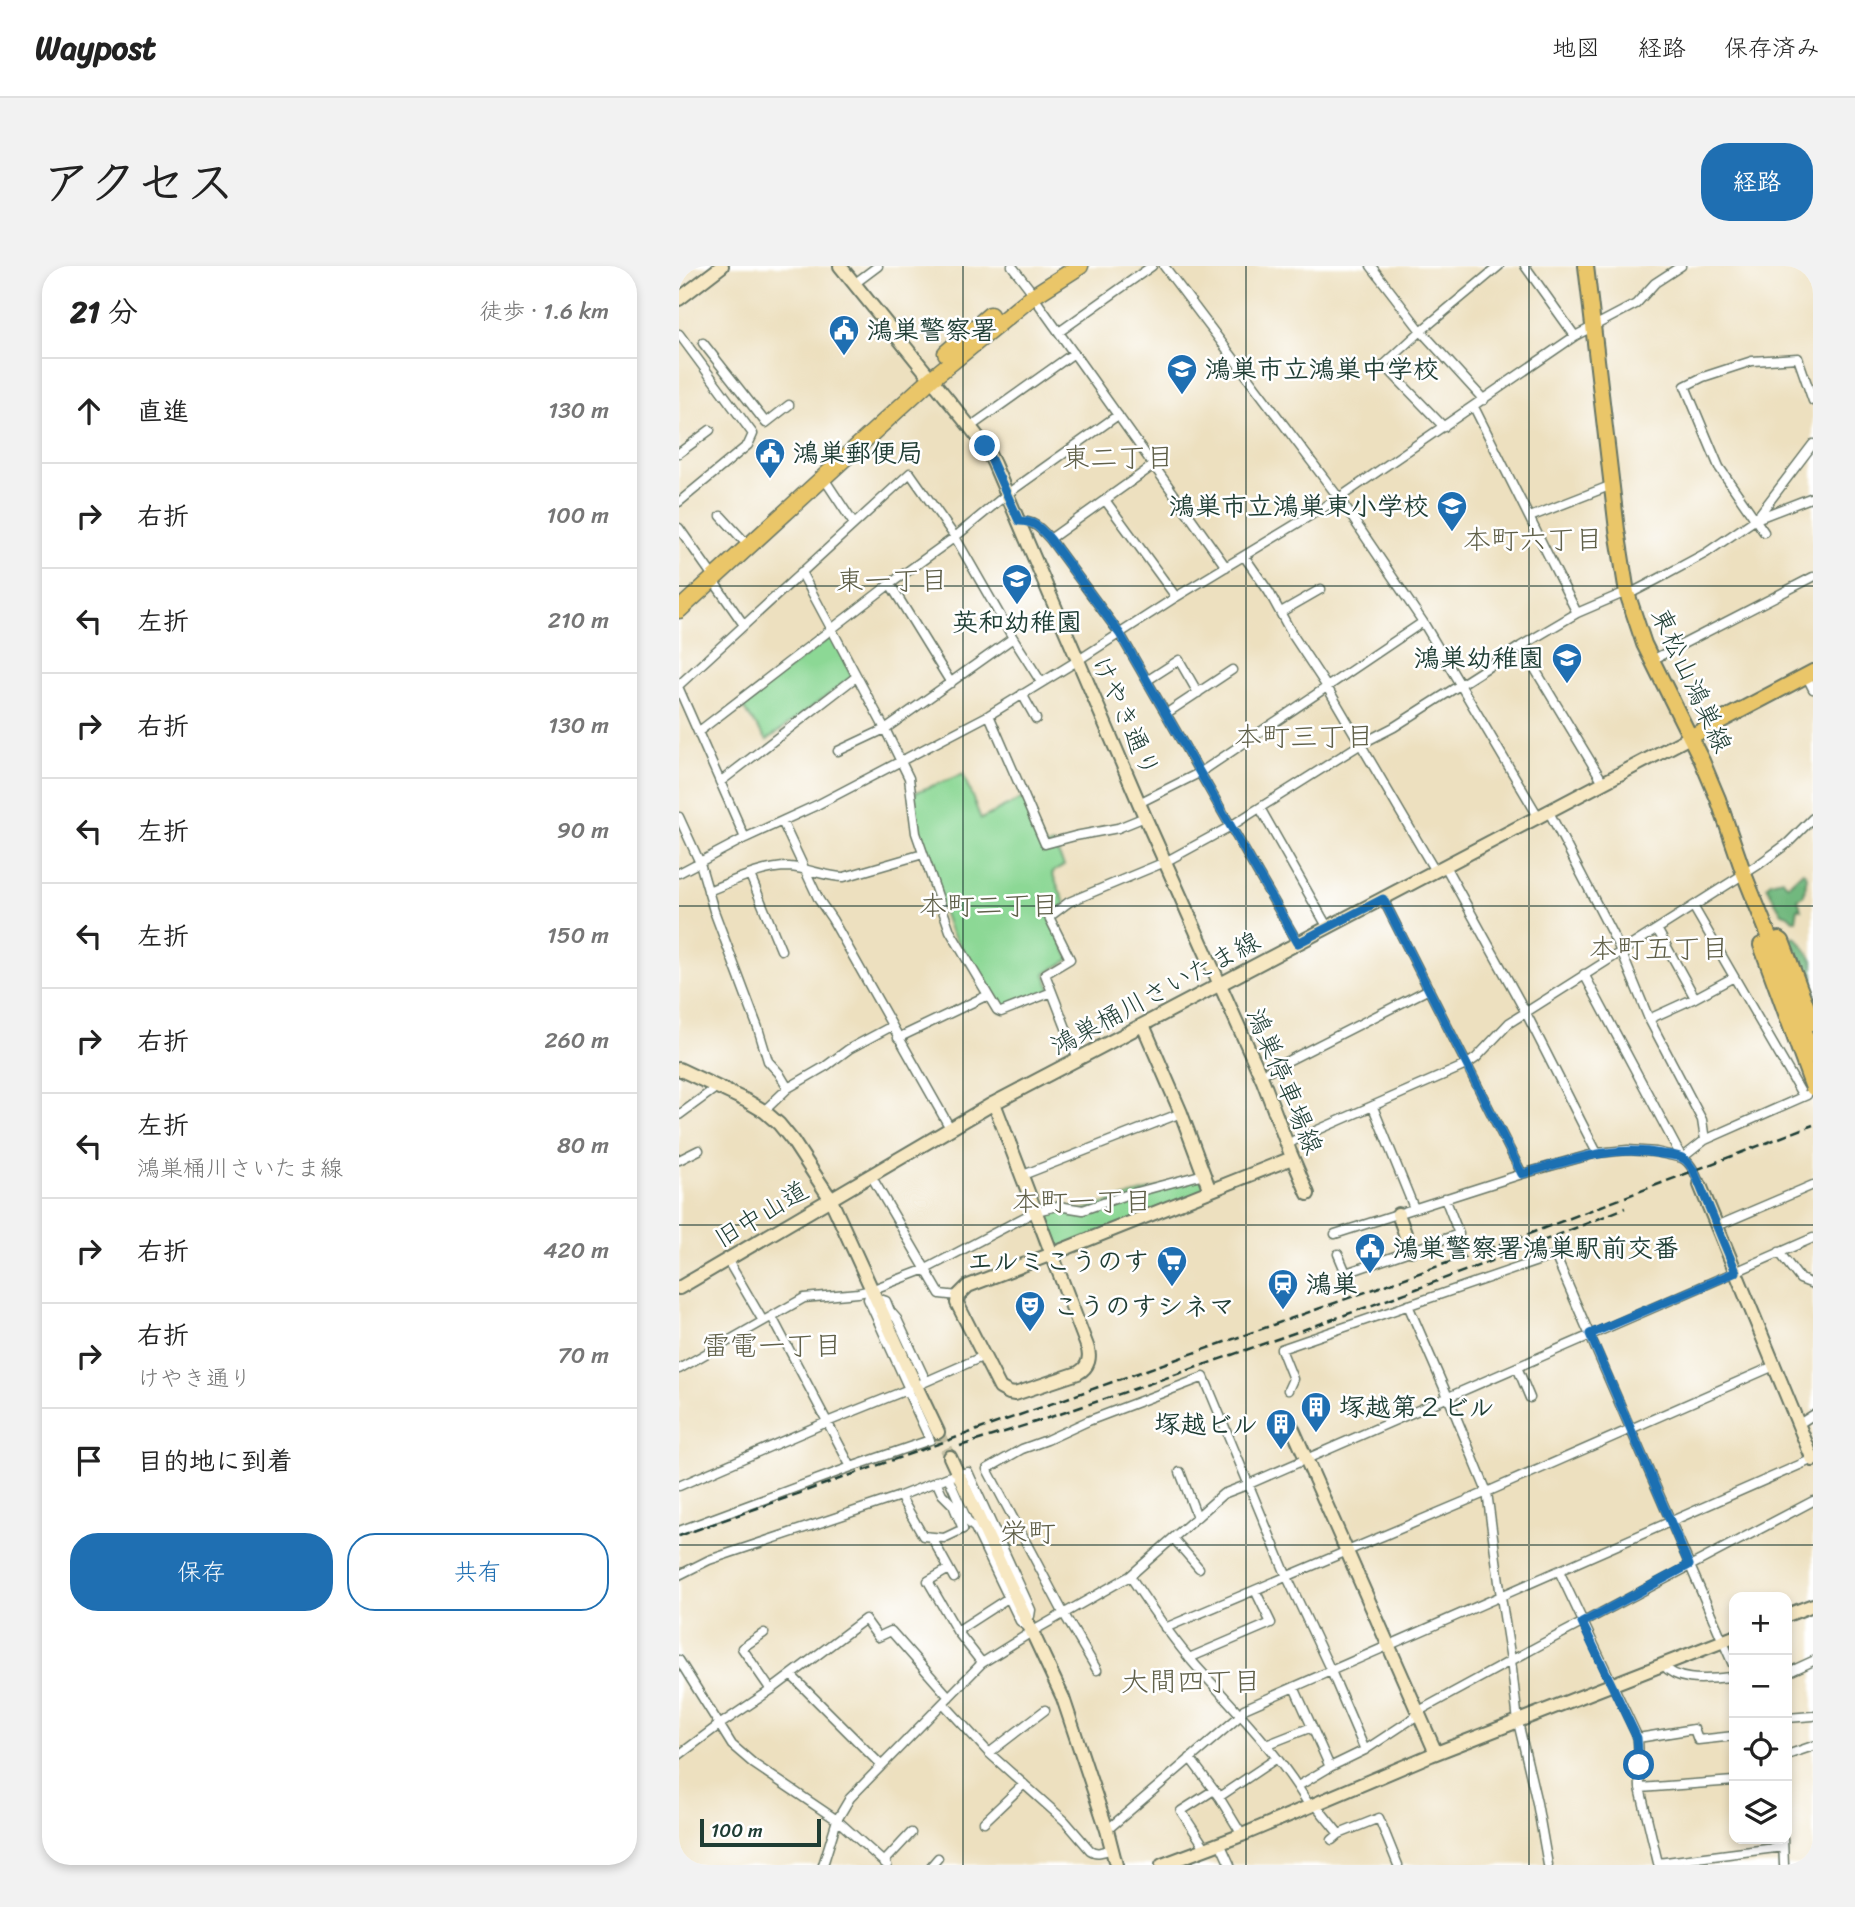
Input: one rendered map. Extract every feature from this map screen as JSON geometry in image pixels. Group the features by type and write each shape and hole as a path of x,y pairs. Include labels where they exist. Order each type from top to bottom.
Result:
{"highway":[{"path":"1031,292 1062,266"},
{"path":"679,598 711,575 823,477 969,332 1031,292 1080,266"},
{"path":"679,610 743,540 928,375"}],"main road":[{"name":"東松山鴻巣線","path":"1586,266 1627,593 1637,626 1652,660 1718,799 1744,874 1807,1024 1813,1056"},
{"path":"1690,737 1811,679"},
{"path":"1771,941 1761,945 1762,951 1810,1092"}],"street":[{"path":"679,299 722,266"},
{"name":"けやき通り","path":"840,266 985,446 1219,985"},
{"path":"854,284 878,266"},
{"path":"1012,266 1226,567"},
{"path":"1059,332 1152,266"},
{"path":"1164,266 1339,498 1423,622 1543,814 1621,951 1649,1019 1702,1120 1705,1140"},
{"path":"1371,266 1422,331 1484,400"},
{"path":"1444,427 1384,365 1499,266"},
{"path":"1525,266 1575,337"},
{"path":"679,873 989,715 1339,498 1575,337 1636,304 1655,284 1681,266"},
{"path":"679,334 753,434 748,445 679,502"},
{"path":"703,343 766,423 789,405"},
{"path":"970,427 1074,353"},
{"path":"1764,532 1719,467 1685,386 1703,377 1752,361 1798,358 1813,401"},
{"path":"711,377 723,369"},
{"path":"1474,407 1577,613"},
{"path":"698,732 955,537 1007,494 1118,415"},
{"path":"679,453 710,430"},
{"path":"1756,519 1813,444"},
{"path":"1050,539 1154,465"},
{"path":"745,838 679,687 910,473 955,537 1041,682"},
{"path":"823,477 854,524"},
{"path":"1530,517 1612,485"},
{"path":"1078,1059 1045,974 1070,959 1049,917 1069,902 1165,862 1231,826 1577,613 1635,591 1706,553 1756,519 1813,497"},
{"path":"1105,500 1176,597"},
{"path":"720,516 743,540"},
{"path":"1019,521 1029,521 1050,539 1120,634 1298,943"},
{"path":"679,528 744,625"},
{"path":"1244,556 1440,868 1525,1012 1597,1153"},
{"path":"801,572 909,778 916,833 950,931 988,995 1001,1012 1052,992"},
{"path":"1652,660 1813,577"},
{"path":"890,584 951,683"},
{"path":"1281,612 1321,589"},
{"path":"1139,803 1201,772 1423,622"},
{"path":"838,751 885,729 1013,638"},
{"path":"1521,646 1603,782"},
{"path":"1147,680 1179,660 1198,693"},
{"path":"1167,713 1232,670"},
{"path":"720,782 856,677"},
{"path":"1023,694 1036,719"},
{"path":"989,715 1045,844 1118,828 1145,817"},
{"name":"鴻巣桶川さいたま線","path":"830,1198 995,1103 1690,737"},
{"path":"1260,808 1328,928"},
{"path":"679,817 699,863 768,1061 788,1087"},
{"path":"995,1103 1023,1175 1036,1212 1052,1254 1087,1346 1089,1359 1086,1367 1078,1373 1015,1394 1000,1388 957,1303 958,1296 968,1286 1052,1254 1210,1191 1290,1152 1295,1140 1466,1065 1509,1023 1758,865 1788,843 1813,818"},
{"path":"782,821 819,900 950,1128"},
{"path":"708,891 766,869 791,867 844,877 923,854"},
{"path":"750,876 781,950"},
{"path":"1383,899 1522,1174"},
{"path":"1682,1158 1705,1140 1810,1092 1734,976 1693,906"},
{"path":"1657,929 1695,998"},
{"path":"1584,974 1682,1158"},
{"path":"1649,1019 1734,976"},
{"name":"鴻巣停車場線","path":"1219,985 1260,1075 1308,1194"},
{"path":"1260,1075 1429,989"},
{"path":"898,1038 988,995"},
{"path":"1143,1025 1210,1191"},
{"path":"764,1111 788,1087 892,1026"},
{"path":"679,1069 764,1111 792,1140 830,1198 938,1432"},
{"path":"679,1115 717,1087"},
{"path":"1373,1107 1414,1208"},
{"path":"1023,1175 1181,1114"},
{"path":"679,1160 699,1150"},
{"path":"1107,1830 1241,1715 1244,1709 1813,1459 1694,1171 1682,1158 1656,1152 1628,1150 1597,1153 1335,1234"},
{"path":"870,1174 940,1294 958,1296"},
{"path":"679,1369 804,1298 872,1294 1036,1212 1058,1206 1084,1210 1126,1195 1204,1174"},
{"path":"1717,1226 1813,1185"},
{"name":"旧中山道","path":"679,1288 830,1198"},
{"path":"1338,1254 1346,1273 1459,1234 1445,1198"},
{"path":"1398,1214 1411,1250"},
{"path":"823,1865 837,1820 850,1798 982,1663 1130,1576 1223,1494 1813,1238"},
{"path":"1779,1252 1800,1279 1813,1284"},
{"path":"1161,1865 1177,1862 1311,1804 1729,1639 1689,1565 1555,1255 1281,1349 1293,1379 1288,1390"},
{"path":"728,1261 763,1321"},
{"path":"1408,1305 1487,1492 1518,1722 1548,1865"},
{"path":"772,1317 851,1467"},
{"path":"679,1486 984,1356"},
{"path":"1165,1628 1346,1553 1774,1366"},
{"path":"1517,1367 1530,1398"},
{"path":"1097,1670 987,1469 1022,1448 1204,1377 1287,1577 1365,1750"},
{"path":"679,1531 930,1440 915,1386"},
{"path":"1799,1424 1813,1415"},
{"path":"1292,1427 1436,1754"},
{"path":"950,1457 1063,1698 1117,1865"},
{"path":"1180,1472 1197,1517"},
{"path":"679,1575 709,1560 958,1474"},
{"path":"958,1474 968,1522 975,1528 1020,1622 1033,1631"},
{"path":"900,1496 923,1536 944,1538 963,1529 953,1505 942,1494 936,1481"},
{"path":"1298,1786 1365,1750 1418,1714 1511,1660 1813,1501"},
{"path":"932,1538 954,1578"},
{"path":"1173,1538 1199,1569"},
{"path":"949,1569 928,1581 957,1630 982,1663"},
{"path":"1559,1571 1637,1738 1640,1788 1658,1863 1777,1844"},
{"path":"1130,1576 1165,1628 1277,1758 1336,1837 1379,1818 1398,1865"},
{"path":"1189,1658 1271,1623 1255,1590"},
{"path":"957,1630 1008,1598"},
{"path":"1792,1613 1813,1605"},
{"path":"679,1755 865,1619 879,1637 891,1632 989,1753 1065,1821 1090,1850 1100,1853 1112,1849"},
{"path":"764,1633 742,1648 771,1690"},
{"path":"679,1660 732,1745 754,1764 837,1820 885,1864 911,1833"},
{"path":"1792,1671 1813,1661"},
{"path":"1663,1665 1674,1675 1691,1679 1729,1677"},
{"path":"791,1675 881,1765"},
{"path":"1294,1687 1331,1767"},
{"path":"989,1753 1045,1710"},
{"path":"1792,1718 1813,1716"},
{"path":"1266,1745 1312,1727"},
{"path":"1637,1738 1694,1729 1698,1740 1729,1736"},
{"path":"1792,1753 1813,1746"},
{"path":"1190,1758 1242,1835"},
{"path":"1206,1849 1181,1811 1277,1758"},
{"path":"1640,1788 1729,1781"},
{"path":"984,1822 1024,1784"},
{"path":"1220,1843 1230,1865"},
{"path":"1783,1844 1784,1865"}],"green space":[{"path":"830,637 835,638 851,678 767,740 741,705"},
{"path":"963,774 981,819 1023,798 1045,847 1053,844 1064,865 1052,873 1066,905 1049,917 1070,959 1045,974 1052,992 1001,1012 949,928 916,833 911,794"},
{"path":"1803,871 1807,876 1804,895 1798,899 1801,909 1798,908 1796,920 1793,920 1782,913 1766,886 1782,879 1788,885"},
{"path":"1793,937 1798,939 1813,960 1813,993 1809,994 1789,941"},
{"path":"1204,1174 1210,1191 1052,1254 1036,1211 1058,1206 1083,1210"}],"tunnel":[{"path":"938,1432 950,1457"}],"railway":[{"path":"679,1536 1526,1235 1813,1125"},
{"path":"960,1446 1321,1324 1625,1208"}],"place":[{"name":"鴻巣警察署","path":"844,357"},
{"name":"鴻巣市立鴻巣中学校","path":"1182,396"},
{"name":"鴻巣郵便局","path":"770,480"},
{"name":"鴻巣市立鴻巣東小学校","path":"1452,533"},
{"name":"英和幼稚園","path":"1017,606"},
{"name":"鴻巣幼稚園","path":"1567,685"},
{"name":"鴻巣警察署鴻巣駅前交番","path":"1370,1275"},
{"name":"エルミこうのす","path":"1172,1288"},
{"name":"鴻巣","path":"1283,1311"},
{"name":"こうのすシネマ","path":"1030,1333"},
{"name":"塚越第２ビル","path":"1316,1434"},
{"name":"塚越ビル","path":"1281,1451"}],"district":[{"name":"東二丁目","path":"1118,457"},
{"name":"本町六丁目","path":"1533,539"},
{"name":"東一丁目","path":"892,580"},
{"name":"本町三丁目","path":"1304,736"},
{"name":"本町二丁目","path":"989,905"},
{"name":"本町五丁目","path":"1659,948"},
{"name":"本町一丁目","path":"1082,1201"},
{"name":"雷電一丁目","path":"772,1345"},
{"name":"栄町","path":"1028,1532"},
{"name":"大間四丁目","path":"1191,1681"}],"route":[{"path":"985,446 1019,521 1029,521 1050,539 1120,634 1298,943 1383,899 1522,1174 1597,1153 1628,1150 1656,1152 1682,1158 1694,1171 1736,1272 1590,1334 1689,1565 1582,1623 1637,1738 1639,1765"}]}
